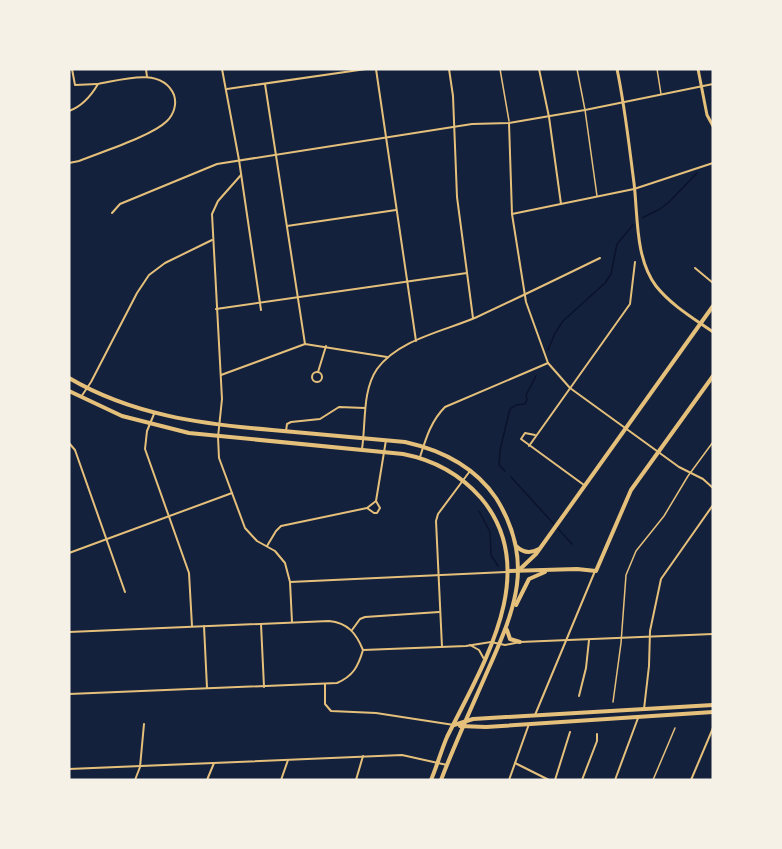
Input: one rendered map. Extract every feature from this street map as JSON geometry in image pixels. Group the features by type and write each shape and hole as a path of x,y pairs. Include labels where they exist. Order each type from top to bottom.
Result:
{"main road":[{"path":"617,69 624,102 640,238 647,270 655,285 668,299 713,332"},
{"path":"698,69 707,115 713,126"},
{"path":"518,571 531,561 540,549 713,306"},
{"path":"508,572 577,569 596,571 626,501 713,376"},
{"path":"69,378 123,404 191,422 386,440 424,446 448,456 470,471 492,493 503,509 516,546 518,571 513,611"},
{"path":"69,391 122,416 189,434 420,457 463,480 490,508 506,550 508,572 501,618 431,780"},
{"path":"516,546 522,552 527,553 540,549"},
{"path":"531,561 531,568 536,571"},
{"path":"441,780 513,611 529,579 552,570"},
{"path":"507,628 510,639 520,642"},
{"path":"454,725 535,715 713,705"},
{"path":"464,724 529,724 713,712"}],"street":[{"path":"69,163 143,135 168,120 175,106 175,97 165,84 147,77 75,86 72,69"},
{"path":"146,69 147,77"},
{"path":"222,69 239,160 261,310"},
{"path":"225,89 366,69"},
{"path":"376,69 416,341"},
{"path":"449,69 453,96 457,197 473,318"},
{"path":"539,69 549,117 561,204"},
{"path":"69,111 82,105 98,84"},
{"path":"265,84 305,344"},
{"path":"112,213 120,204 212,165 454,127 549,117 713,84"},
{"path":"509,123 512,214 526,302 548,363 570,388 713,488"},
{"path":"512,214 634,189 713,164"},
{"path":"241,175 214,208 212,240 222,399 218,437 219,458 245,528 257,541 275,551 285,563 290,582 292,622"},
{"path":"287,226 396,210"},
{"path":"81,398 149,275 165,262 212,240"},
{"path":"362,450 370,383 387,357 416,341 473,318 600,258"},
{"path":"528,446 630,304 635,262"},
{"path":"695,268 713,283"},
{"path":"216,309 467,273"},
{"path":"220,375 305,344 387,357"},
{"path":"318,372 326,346"},
{"path":"420,457 434,420 445,407 548,363"},
{"path":"286,432 287,424 291,422 320,419 339,407 366,408"},
{"path":"154,414 149,424 144,449 189,573 192,627"},
{"path":"535,435 525,433 521,439 585,486"},
{"path":"367,508 377,513 380,508 376,501 386,440"},
{"path":"69,443 75,450 125,592"},
{"path":"442,647 436,521 438,514 470,471"},
{"path":"69,553 232,493"},
{"path":"267,546 281,526 367,508 376,501"},
{"path":"644,709 650,637 663,575 713,505"},
{"path":"535,715 596,571"},
{"path":"290,582 508,572"},
{"path":"352,630 360,619 365,617 440,612"},
{"path":"69,632 338,622 352,630 363,650 354,673 337,682 325,684 69,694"},
{"path":"261,624 264,687"},
{"path":"204,626 207,688"},
{"path":"363,650 442,647 491,642 499,645 520,642 713,634"},
{"path":"579,696 586,668 589,640"},
{"path":"470,645 479,650 484,659"},
{"path":"325,684 325,704 333,712 376,713 454,725"},
{"path":"615,780 638,717"},
{"path":"135,780 140,767 144,724"},
{"path":"509,780 529,724"},
{"path":"691,780 713,728"},
{"path":"555,780 570,732"},
{"path":"582,780 597,741 597,734"},
{"path":"69,769 402,755 447,765"},
{"path":"356,780 363,756"},
{"path":"281,780 288,760"},
{"path":"207,780 214,763"},
{"path":"515,763 549,780"}],"lane":[{"path":"500,69 509,123"},
{"path":"577,69 597,196"},
{"path":"657,69 662,95"},
{"path":"613,702 626,575 636,551 664,516 690,473 713,442"},
{"path":"653,780 675,728"}],"waterway":[{"path":"642,218 669,202 697,173"},
{"path":"548,350 563,321 605,283 611,274 617,244 633,225"},
{"path":"505,471 499,465 500,450 510,409 516,405 525,404 526,395 536,376"},
{"path":"511,477 572,544"},
{"path":"479,511 490,532 491,555 498,566"}]}
